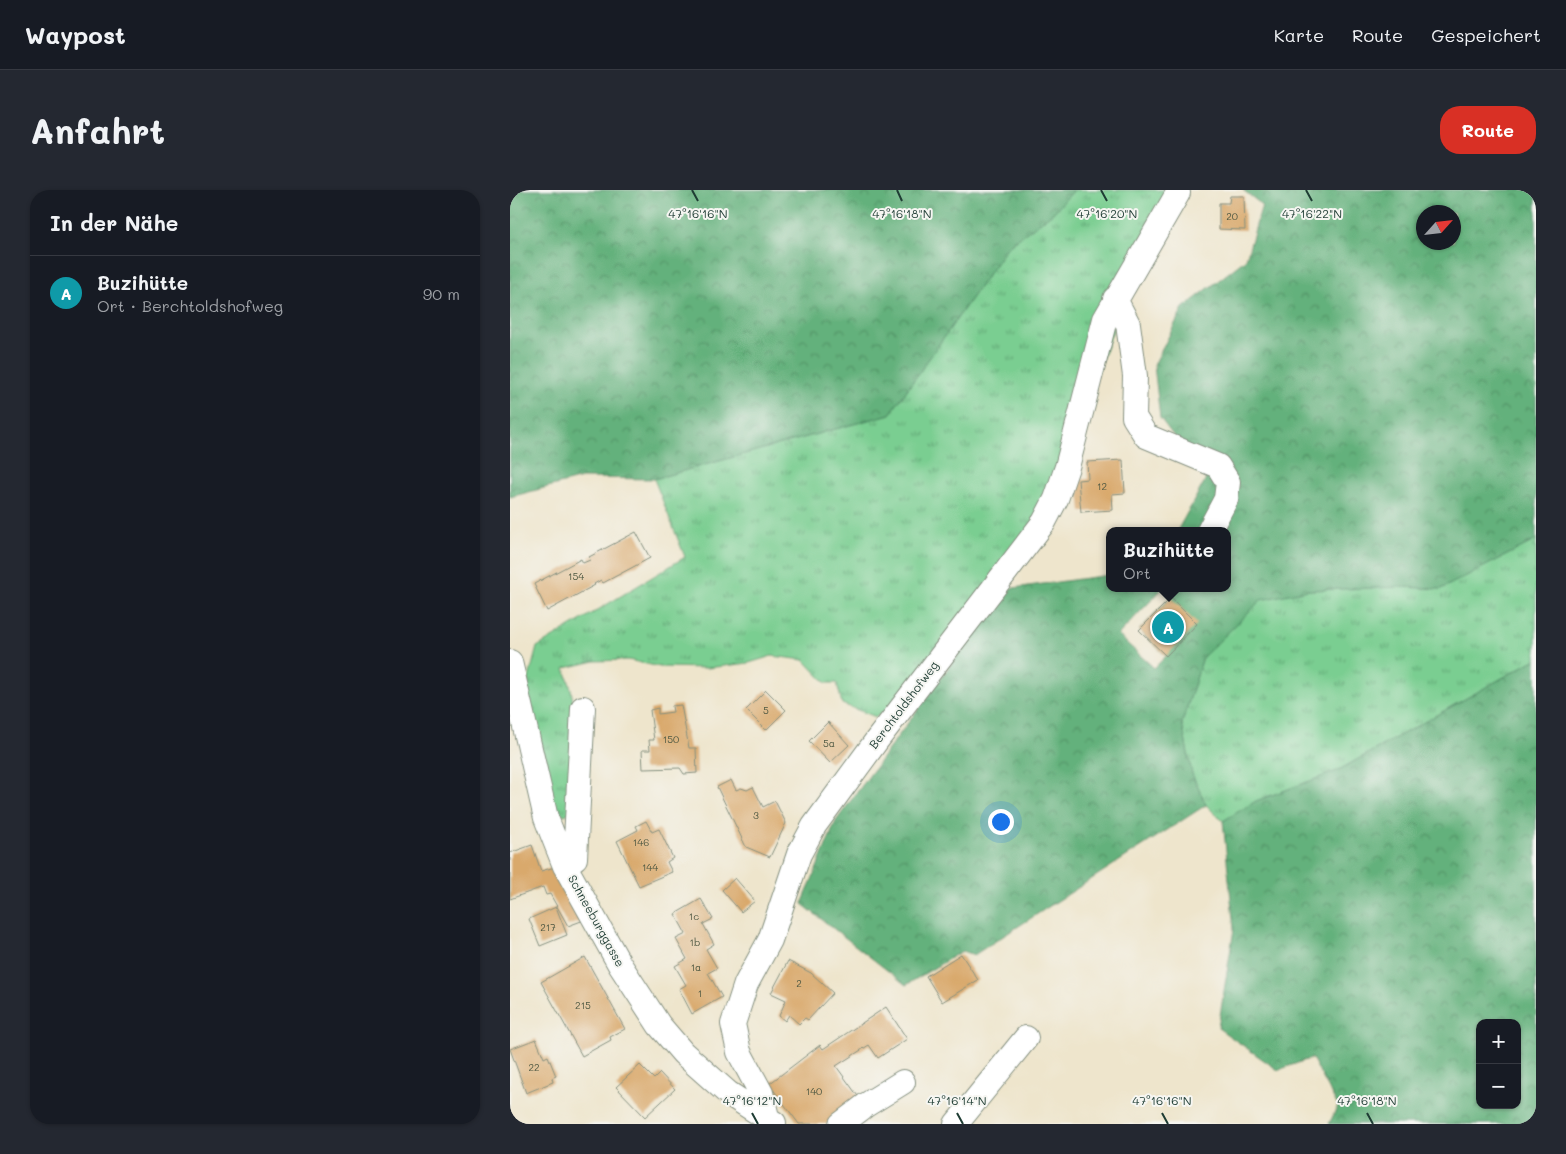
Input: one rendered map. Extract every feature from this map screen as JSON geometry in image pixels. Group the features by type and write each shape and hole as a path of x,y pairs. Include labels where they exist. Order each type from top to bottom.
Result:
{"street":[{"name":"Berchtoldshofweg","path":"771,1120 761,1094 739,1052 733,1024 746,984 770,940 799,854 814,826 877,740 1044,522 1056,499 1068,467 1102,328 1116,299 1178,193"},
{"path":"1116,299 1128,324 1135,376 1134,417 1146,436 1218,466 1228,482 1226,499 1211,527"},
{"name":"Schneeburggasse","path":"510,662 546,818 566,866 620,965 659,1025 683,1053 712,1080 771,1120"},
{"path":"566,866 575,858 583,708"},
{"path":"956,1124 1026,1038"},
{"path":"841,1124 866,1105 903,1082"}],"green space":[{"path":"510,190 1074,190 1054,212 1008,246 890,414 654,479 582,478 510,497"},
{"path":"1074,190 1172,190 1154,221 1046,508 890,708 876,717 842,704 837,683 826,683 804,660 772,656 749,663 707,668 660,667 628,660 595,661 565,668 571,689 575,717 572,811 565,815 553,811 525,693 537,647 685,557 654,479 890,414 1008,246 1054,212"},
{"path":"1243,190 1536,190 1536,540 1441,589 1403,587 1308,590 1261,600 1203,657 1182,723 1192,774 1206,805 974,955 962,951 906,985 802,904 836,821 1006,589 1106,575 1106,592 1159,592 1118,635 1154,668 1166,656 1139,630 1170,598 1165,592 1231,592 1231,527 1179,527 1206,479 1160,418 1154,365 1183,308 1246,259 1262,205"},
{"path":"1536,540 1536,659 1337,771 1256,801 1223,821 1206,805 1192,774 1182,723 1203,657 1261,599 1308,590 1403,587 1441,589"},
{"path":"1536,659 1536,1124 1329,1124 1338,1106 1312,1058 1278,1070 1218,1028 1234,929 1223,821 1256,801 1337,771"}],"building":[{"path":"1230,196 1244,196 1245,230 1219,229 1219,203 1229,203"},
{"path":"1123,460 1125,493 1112,494 1113,510 1081,512 1078,480 1088,479 1087,462"},
{"path":"636,532 650,558 603,583 601,580 547,611 534,584 581,559 583,563 590,560 589,557"},
{"path":"1171,598 1197,624 1166,656 1139,630"},
{"path":"766,690 786,710 766,730 746,710"},
{"path":"681,705 689,748 696,748 697,773 684,774 680,768 643,769 642,750 650,750 649,740 654,740 650,710 658,708 658,714 673,712 672,706"},
{"path":"828,722 849,745 830,763 809,741"},
{"path":"731,780 736,790 741,788 747,790 753,787 763,807 775,801 786,823 770,857 746,847 717,787"},
{"path":"646,821 652,832 659,829 673,858 667,862 672,872 639,886 617,841 638,830 636,826"},
{"path":"532,845 541,871 555,867 584,920 568,926 550,894 546,895 543,887 510,899 510,853"},
{"path":"735,878 755,901 741,912 722,890"},
{"path":"701,899 713,919 703,924 714,944 706,949 717,968 708,973 722,997 692,1014 679,989 686,985 675,966 687,959 676,939 686,934 675,914"},
{"path":"556,907 567,935 540,946 529,919"},
{"path":"961,954 978,980 942,1002 926,976"},
{"path":"585,957 625,1029 610,1037 611,1040 582,1056 541,982"},
{"path":"788,961 811,973 833,993 808,1020 805,1018 799,1024 789,1015 785,1021 779,1016 786,1000 771,993"},
{"path":"886,1007 907,1039 878,1058 869,1045 836,1066 860,1099 827,1124 799,1124 769,1084 820,1045 823,1049"},
{"path":"536,1039 544,1058 548,1056 556,1076 552,1078 553,1082 526,1093 510,1049"},
{"path":"640,1065 654,1079 660,1073 675,1089 645,1117 616,1087"}],"place":[{"name":"Buzihütte","path":"1168,627"}]}
